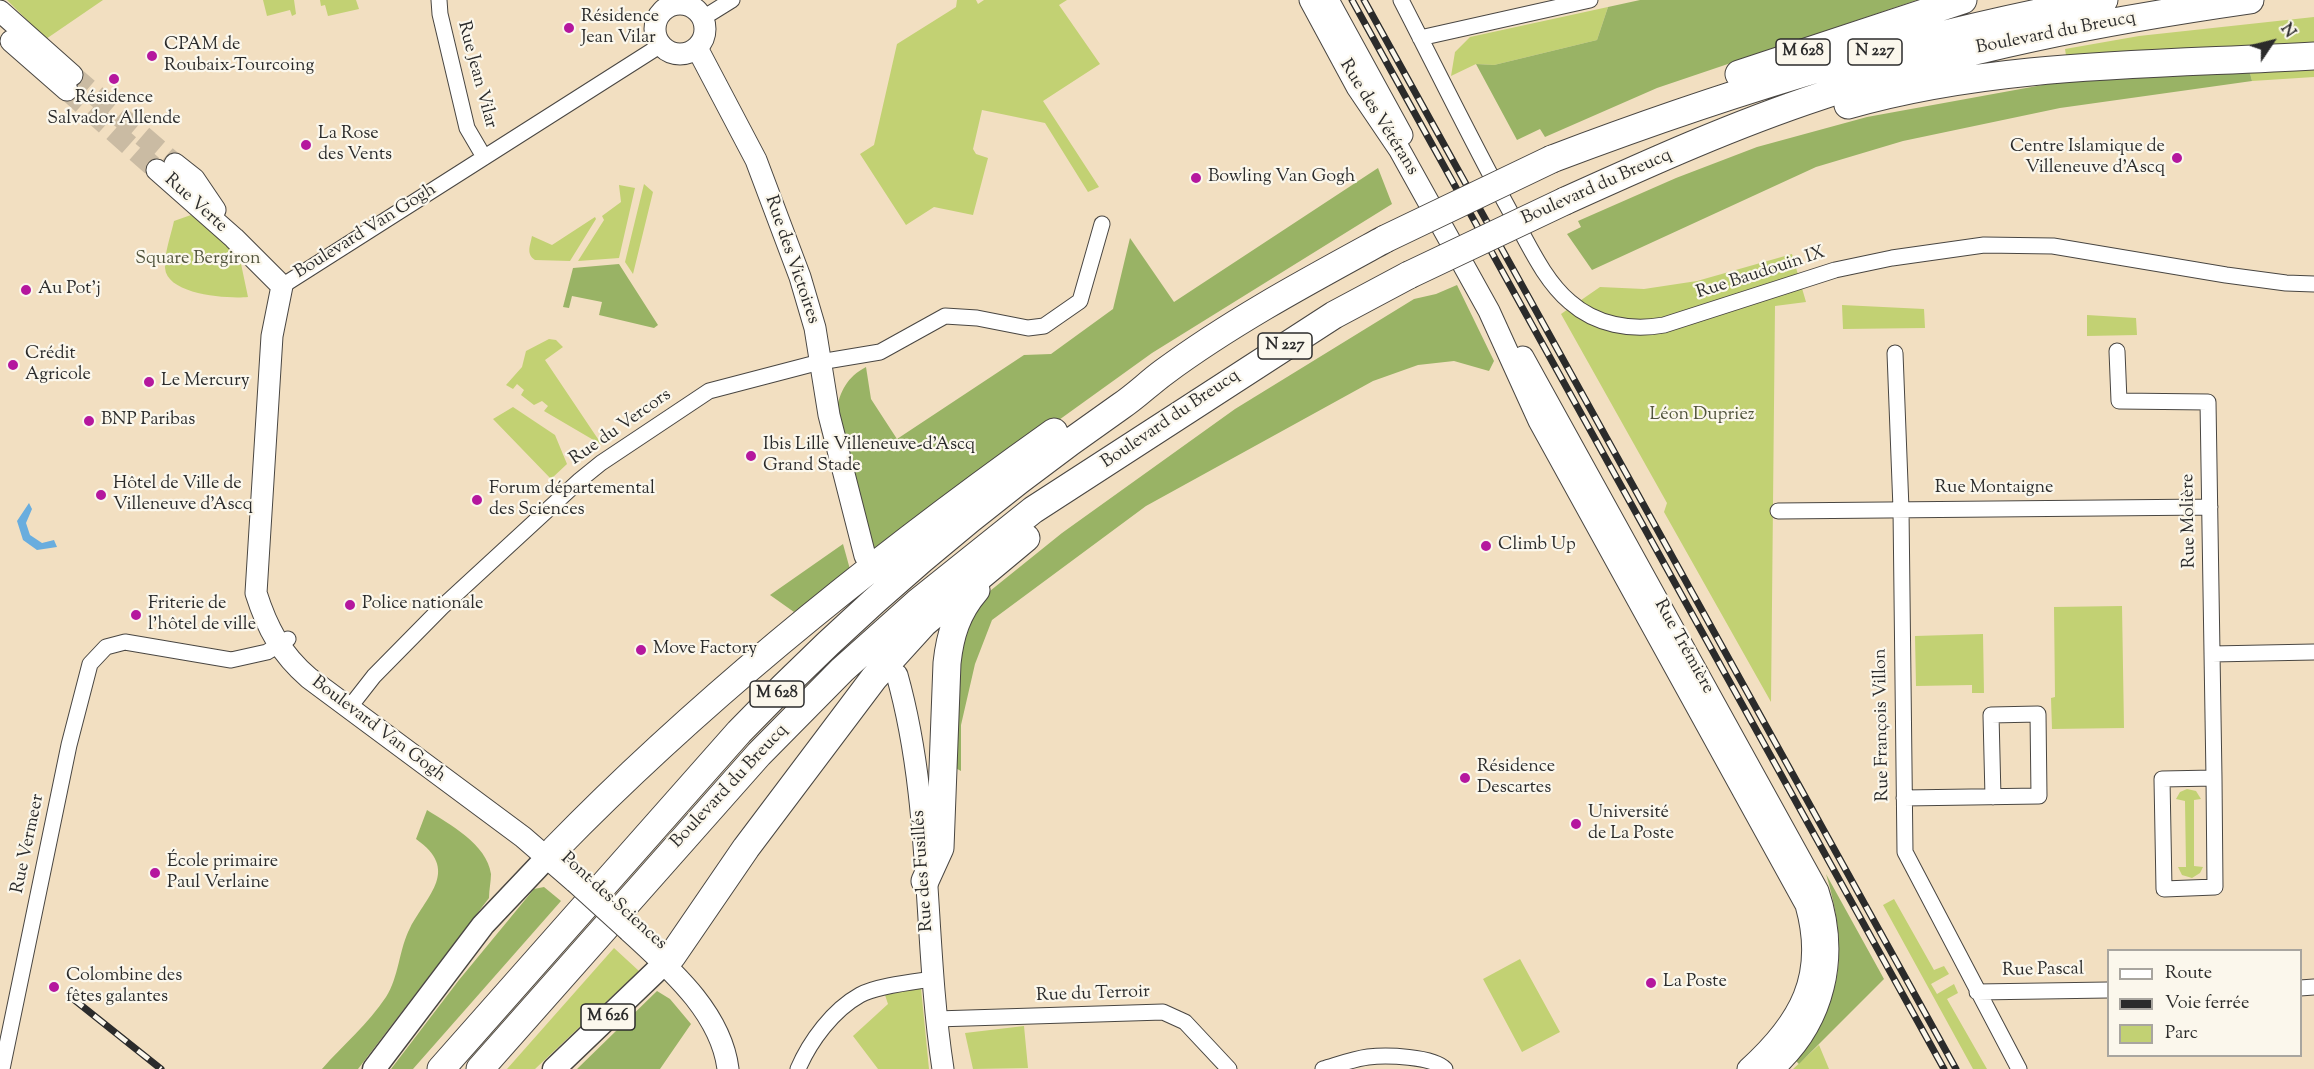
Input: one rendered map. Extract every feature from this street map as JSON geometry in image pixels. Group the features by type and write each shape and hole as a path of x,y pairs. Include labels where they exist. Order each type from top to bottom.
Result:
{"highway":[{"name":"M 628","path":"1651,121 1683,95 1963,0"},
{"name":"Boulevard du Breucq","path":"441,1069 668,811 791,680 940,545 1163,372 1239,322 1385,240 1551,159 1651,121 1876,52 1995,22 2104,0"},
{"name":"Boulevard du Breucq","path":"480,1069 674,846 803,708 869,645 974,555 1033,510 1325,321 1409,275 1564,201 1758,118 1821,96 1969,52 2073,29 2250,0"},
{"path":"1670,155 1870,99 1961,81 2034,71 2314,56"},
{"path":"550,853 674,735 774,648 925,527 1069,422 1163,372"},
{"path":"667,960 746,848 874,678 924,623 1026,538 1109,462"},
{"path":"925,881 940,848 947,663 951,636 968,601 1026,538"}],"main road":[{"path":"374,1069 483,925 550,853"},
{"name":"M 626","path":"554,1069 667,960"}],"street":[{"name":"Rue Jean Vilar","path":"439,0 440,14 467,128 484,157"},
{"path":"703,18 732,0"},
{"name":"Rue des Vétérans","path":"1310,0 1357,87 1399,149 1450,232"},
{"name":"Rue des Vétérans","path":"1328,0 1450,232"},
{"name":"Rue Baudouin IX","path":"1401,0 1478,153 1549,279 1571,304 1589,315 1616,326 1649,328 1664,326 1825,273 1892,258 1984,245 2053,246 2226,275 2286,283 2314,284"},
{"path":"1420,38 1544,5 1590,0"},
{"path":"665,3 690,5 703,18 705,34 697,48 679,54 661,45 656,34 656,22 665,3"},
{"path":"0,11 69,82 0,30"},
{"name":"Boulevard Van Gogh","path":"550,853 436,755 352,704 283,642 258,570 272,336 282,286 661,45"},
{"name":"Rue des Victoires","path":"697,48 756,160 808,303 829,415 865,556"},
{"name":"Rue Verte","path":"166,167 194,179 234,238 282,286"},
{"name":"Rue du Vercors","path":"352,704 374,675 457,593 601,463 709,391 820,362 880,352 938,319 954,315 1028,328 1044,326 1080,301 1102,224"},
{"name":"Rue Trémière","path":"1450,232 1539,421 1806,905 1813,941 1813,965 1809,986 1787,1029 1748,1069"},
{"name":"Rue Trémière","path":"1450,232 1818,891 1828,930 1828,972 1824,990 1810,1026 1773,1069"},
{"name":"Rue Molière","path":"2117,351 2120,401 2208,402 2214,778 2215,888 2164,889 2163,779 2214,778"},
{"name":"Rue François Villon","path":"1895,353 1901,509 1904,842 1907,860 2019,1069"},
{"name":"Rue Montaigne","path":"1778,511 2210,507"},
{"name":"Rue Vermeer","path":"2,1069 69,745 90,664 106,647 125,642 231,660 259,655 283,642"},
{"path":"2212,654 2314,652"},
{"name":"Rue des Fusillés","path":"897,675 914,748 932,979 943,1069"},
{"path":"1904,798 1993,797 2039,796 2038,714 1991,714 1993,797"},
{"name":"Pont des Sciences","path":"550,853 634,926 667,960 713,1025 724,1049 728,1069"},
{"path":"798,1069 816,1037 848,1003 862,994 932,979"},
{"name":"Rue Pascal","path":"1977,992 2107,990"},
{"name":"Rue du Terroir","path":"936,1019 1163,1012 1185,1022 1229,1069"},
{"path":"1323,1069 1356,1059 1379,1056 1432,1061 1445,1069"}],"green space":[{"path":"7,0 103,0 46,39"},
{"path":"263,0 294,0 296,14 292,16 290,10 267,16"},
{"path":"320,0 356,0 359,9 328,16 325,5 321,6"},
{"path":"957,0 976,0 978,4 984,0 1067,0 1059,5 1100,64 1043,101 1099,187 1088,192 1045,123 982,110 973,149 976,154 988,158 973,215 934,207 906,225 860,154 874,145 897,44 956,7"},
{"path":"1640,0 1917,0 1657,88 1545,137 1540,129 1517,140 1476,64 1494,65 1597,40 1608,7"},
{"path":"1608,7 1597,40 1494,65 1476,64 1451,76 1455,52 1470,37"},
{"path":"2314,17 2314,77 2252,81 2249,69 2070,80 2065,49 2139,36"},
{"path":"2249,69 2252,81 2060,108 1903,141 1816,167 1592,270 1567,234 1581,227 1578,221 1676,178 1757,147 1867,117 2070,80"},
{"path":"1378,168 1392,204 1152,353 874,553 836,412 845,385 859,371 866,367 871,399 897,439 1024,355 1051,354 1113,309 1130,238 1174,302"},
{"path":"644,184 653,192 633,274 625,262"},
{"path":"619,185 635,188 619,258 578,261 604,220 602,216 621,202"},
{"name":"Square Bergiron","path":"191,215 230,244 240,259 248,297 213,296 187,290 168,277 165,268 166,257 174,221"},
{"path":"595,217 596,219 570,261 535,260 530,255 532,236 552,245"},
{"name":"Léon Dupriez","path":"1792,254 1806,302 1775,306 1771,702 1664,512 1667,503 1561,314 1600,287 1644,289 1697,281"},
{"path":"619,264 658,325 654,328 599,315 602,302 572,296 569,308 563,307 573,268"},
{"path":"1457,285 1494,361 1489,371 1454,361 1418,365 1373,381 1146,506 992,620 975,664 961,725 961,771 950,765 954,655 980,599 1062,533 1235,409 1414,299 1436,294"},
{"path":"1842,305 1924,309 1925,328 1843,329"},
{"path":"2087,315 2136,318 2137,335 2087,336"},
{"path":"549,339 556,340 563,347 545,360 602,445 544,411 548,406 542,401 534,405 521,395 524,390 517,384 513,389 506,385 522,367 526,351"},
{"path":"513,407 555,435 567,464 551,479 493,419"},
{"path":"843,544 851,573 794,612 770,595"},
{"path":"2122,606 2124,728 2052,729 2051,698 2055,697 2054,607"},
{"path":"1983,634 1984,693 1972,693 1972,685 1916,686 1915,636"},
{"path":"2187,789 2196,791 2201,799 2194,800 2194,866 2203,867 2200,873 2192,878 2182,875 2178,867 2186,867 2185,801 2176,799 2180,792"},
{"path":"427,810 456,828 482,853 491,874 489,898 358,1069 322,1069 364,1025 386,997 394,981 406,936 436,882 438,872 436,861 429,850 416,839"},
{"path":"1826,874 1884,979 1799,1064 1793,1058 1823,1016 1831,999 1839,964 1838,928"},
{"path":"544,887 561,901 413,1069 391,1069 459,980 534,889"},
{"path":"1894,899 1934,970 1944,966 1949,974 1931,984 1937,994 1954,984 1958,993 1947,999 1987,1069 1973,1069 1883,905"},
{"path":"614,948 639,971 535,1069 507,1069"},
{"path":"1520,959 1560,1032 1522,1052 1483,979"},
{"path":"921,988 929,1069 878,1069 853,1036 888,1004 885,995"},
{"path":"657,991 670,999 691,1024 660,1069 577,1069"},
{"path":"1024,1026 1028,1068 973,1069 965,1033"},
{"path":"1819,1045 1829,1069 1793,1069"}],"water":[{"path":"29,503 32,509 26,523 30,535 42,543 54,540 57,547 37,550 23,540 17,521"}],"tunnel":[{"path":"72,75 175,164"},
{"path":"67,90 157,170"}],"railway":[{"path":"1352,0 1944,1069"},
{"path":"1364,0 1956,1069"},
{"path":"72,998 161,1069"}],"place":[{"name":"Résidence Jean Vilar","path":"569,28"},
{"name":"CPAM de Roubaix-Tourcoing","path":"152,56"},
{"name":"Résidence Salvador Allende","path":"114,79"},
{"name":"La Rose des Vents","path":"306,145"},
{"name":"Centre Islamique de Villeneuve d'Ascq","path":"2177,158"},
{"name":"Bowling Van Gogh","path":"1196,178"},
{"name":"Au Pot'j","path":"26,290"},
{"name":"Crédit Agricole","path":"13,365"},
{"name":"Le Mercury","path":"149,382"},
{"name":"BNP Paribas","path":"89,421"},
{"name":"Ibis Lille Villeneuve-d'Ascq Grand Stade","path":"751,456"},
{"name":"Hôtel de Ville de Villeneuve d'Ascq","path":"101,495"},
{"name":"Forum départemental des Sciences","path":"477,500"},
{"name":"Climb Up","path":"1486,546"},
{"name":"Police nationale","path":"350,605"},
{"name":"Friterie de l'hôtel de ville","path":"136,615"},
{"name":"Move Factory","path":"641,650"},
{"name":"Résidence Descartes","path":"1465,778"},
{"name":"Université de La Poste","path":"1576,824"},
{"name":"École primaire Paul Verlaine","path":"155,873"},
{"name":"La Poste","path":"1651,983"},
{"name":"Colombine des fêtes galantes","path":"54,987"}]}
